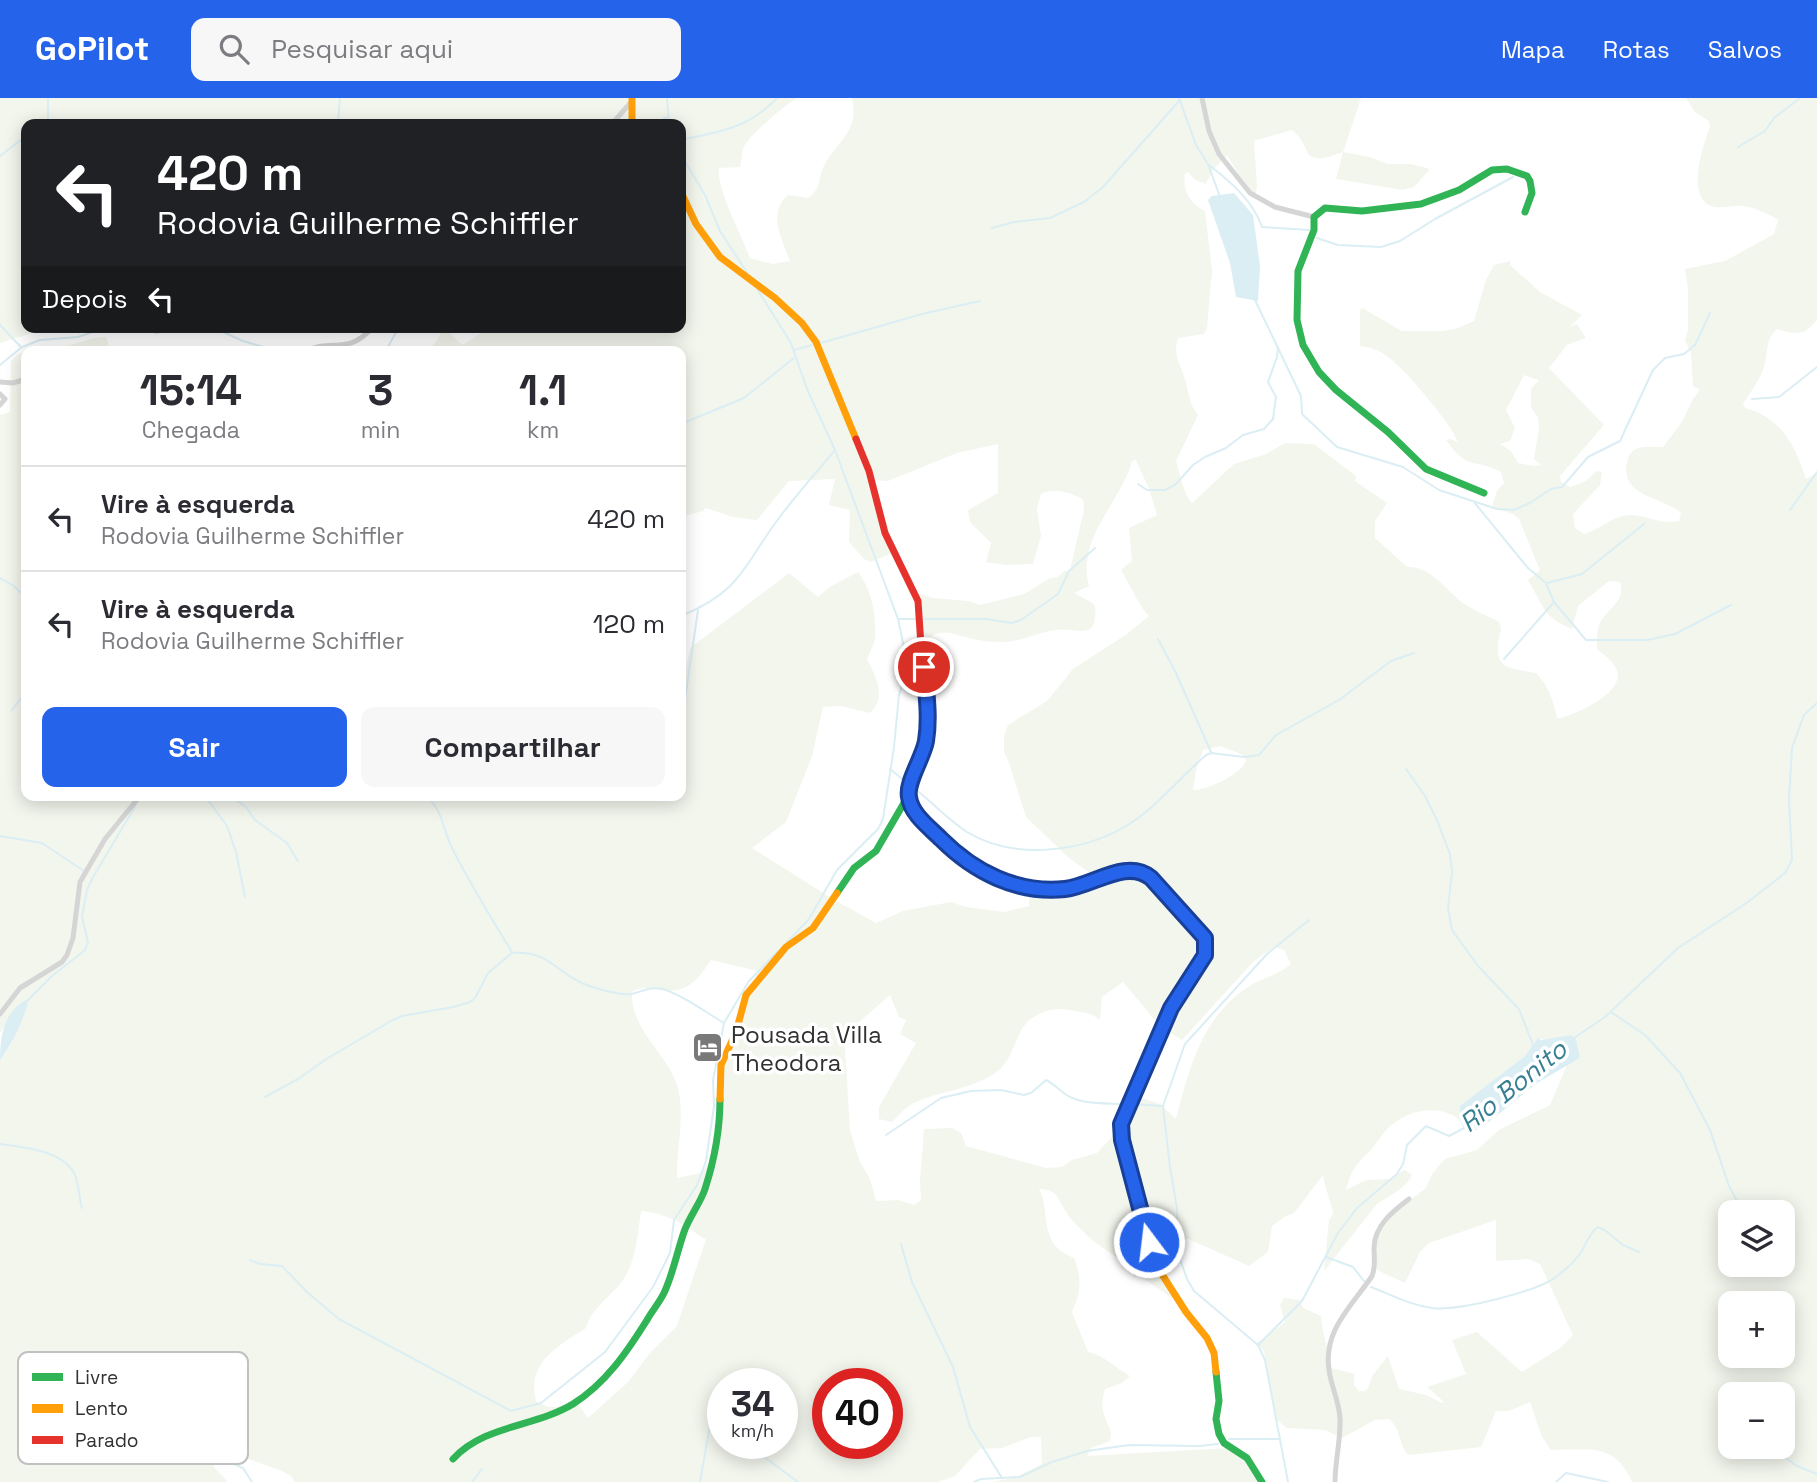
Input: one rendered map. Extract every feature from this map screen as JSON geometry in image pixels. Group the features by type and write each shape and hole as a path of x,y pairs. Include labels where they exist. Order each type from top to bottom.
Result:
{"street":[{"path":"1202,98 1209,131 1219,155 1250,193 1275,207 1314,218"},
{"path":"616,119 631,100"},
{"path":"631,100 632,119"},
{"path":"1483,493 1426,469 1388,432 1336,390 1320,372 1303,345 1297,320 1298,271 1314,230 1314,218 1325,208 1362,211 1421,204 1459,190 1486,172 1499,169 1514,170 1527,176 1532,193 1525,212"},
{"path":"453,1459 477,1439 520,1426 571,1405 588,1393 621,1361 664,1293 685,1229 705,1190 720,1122 721,1065 736,1032 746,995 786,947 813,928 854,868 876,851 909,795 910,785 924,752 927,734 918,601 885,533 869,471 816,342 802,323 775,298 720,257 696,224 686,203"},
{"path":"318,346 356,343 367,333"},
{"path":"0,382 21,381"},
{"path":"0,394 5,399 0,405"},
{"path":"909,795 916,814 947,845 973,867 991,876 1013,885 1058,889 1092,882 1126,870 1141,871 1151,878 1205,938 1205,955 1171,1008 1122,1117 1121,1132 1158,1268 1186,1312 1207,1338 1214,1353 1219,1434 1224,1443 1247,1458 1262,1482"},
{"path":"0,1014 20,988 62,962 67,955 73,938 80,882 105,839 136,801"},
{"path":"1335,1482 1340,1420 1328,1365 1330,1340 1345,1311 1372,1276 1375,1269 1374,1242 1381,1224 1409,1199"}],"shaded area":[{"path":"0,98 797,98 751,137 743,149 740,167 719,168 725,199 750,258 773,264 790,261 780,236 778,210 788,195 808,198 816,190 825,164 850,127 853,119 852,98 1361,98 1343,152 1329,157 1313,157 1292,130 1254,141 1257,187 1255,197 1227,155 1213,170 1206,184 1195,180 1188,172 1185,174 1185,186 1189,196 1205,211 1212,271 1207,328 1204,334 1178,338 1176,345 1191,404 1198,415 1176,461 1182,484 1192,503 1234,464 1266,454 1285,443 1314,444 1356,476 1355,481 1387,503 1375,521 1375,538 1407,567 1415,567 1430,574 1463,603 1499,622 1501,630 1498,649 1502,662 1512,668 1536,673 1550,694 1557,718 1561,718 1598,701 1614,686 1618,678 1614,664 1597,649 1597,639 1601,621 1619,599 1620,582 1609,581 1578,606 1572,629 1549,615 1528,580 1540,570 1519,519 1513,514 1492,507 1497,491 1504,483 1501,472 1466,460 1453,450 1446,440 1458,442 1453,433 1415,384 1384,354 1360,346 1360,311 1362,308 1402,331 1444,331 1458,328 1474,321 1486,280 1494,265 1510,261 1510,265 1540,292 1582,315 1570,327 1577,324 1586,338 1567,345 1549,368 1604,425 1560,476 1561,482 1570,487 1586,481 1596,471 1602,472 1600,485 1573,514 1575,528 1584,534 1618,517 1630,515 1666,522 1679,521 1681,513 1636,489 1626,474 1627,462 1632,452 1640,447 1663,447 1682,422 1700,390 1693,386 1691,354 1685,340 1688,329 1688,289 1685,269 1725,261 1774,234 1778,220 1747,207 1715,207 1706,203 1700,194 1698,171 1710,127 1709,121 1695,112 1686,98 1817,98 1817,320 1799,333 1777,329 1768,343 1763,370 1743,404 1745,408 1769,419 1785,434 1792,444 1806,479 1817,473 1817,1482 1632,1482 1625,1469 1609,1454 1588,1450 1551,1450 1542,1437 1530,1402 1509,1411 1496,1411 1481,1447 1409,1455 1389,1419 1375,1420 1342,1438 1325,1430 1287,1428 1277,1420 1264,1351 1257,1343 1285,1322 1280,1305 1284,1298 1300,1300 1303,1308 1321,1316 1332,1368 1354,1374 1354,1385 1359,1391 1368,1388 1373,1375 1388,1356 1399,1389 1426,1395 1442,1403 1444,1402 1427,1387 1466,1374 1452,1340 1477,1332 1522,1372 1560,1348 1573,1335 1540,1264 1528,1259 1496,1261 1496,1220 1429,1243 1420,1252 1405,1283 1377,1270 1373,1238 1391,1215 1426,1188 1432,1174 1445,1159 1477,1150 1499,1130 1550,1105 1567,1065 1580,1058 1576,1039 1571,1035 1538,1039 1525,1056 1461,1106 1460,1120 1433,1110 1405,1116 1389,1127 1357,1165 1346,1190 1366,1180 1389,1179 1404,1170 1412,1174 1410,1179 1402,1188 1377,1204 1324,1271 1329,1220 1333,1214 1323,1175 1294,1213 1272,1226 1268,1252 1249,1266 1188,1239 1158,1242 1151,1239 1153,1253 1176,1301 1140,1276 1134,1277 1119,1259 1091,1239 1075,1223 1054,1193 1039,1189 1050,1237 1062,1252 1074,1258 1077,1266 1079,1285 1072,1312 1088,1352 1105,1359 1130,1376 1122,1383 1105,1389 1102,1407 1111,1432 1110,1441 1091,1448 1087,1456 1229,1448 1250,1464 1261,1482 992,1482 1016,1477 1042,1464 1041,1437 1031,1437 1002,1448 980,1449 955,1476 938,1482 295,1482 282,1471 248,1459 248,1352 18,1352 18,1464 213,1464 228,1482 0,1482 0,1060 11,1045 28,1004 19,1004 0,1033 0,415 10,412 11,361 18,354 21,353 21,801 686,801 686,669 690,648 789,573 818,597 831,586 858,572 870,594 874,612 875,638 867,659 878,687 878,701 870,713 841,706 823,707 812,756 786,822 752,848 876,923 903,911 951,902 966,907 1005,912 1029,906 1029,884 1067,886 1093,879 1090,873 1069,858 1026,817 1004,752 1004,736 1008,725 1047,701 1073,669 1127,634 1149,616 1121,570 1132,561 1129,528 1157,515 1136,460 1132,461 1094,537 1087,569 1089,586 1074,593 1095,606 1095,618 1089,629 1056,630 1003,642 943,633 932,636 925,647 922,611 914,592 933,598 968,601 980,605 1024,594 1050,578 1058,577 1064,571 1070,570 1084,510 1083,499 1057,491 1041,494 1037,509 1041,536 1033,564 1005,565 986,562 991,543 970,522 968,510 998,493 998,444 957,453 888,481 873,480 896,552 871,562 864,559 849,542 850,510 829,505 835,479 789,481 757,520 733,517 706,508 686,516 686,346 432,346 440,333 450,333 462,345 482,333 686,333 686,119 21,119 21,333 32,333 0,343","holes":["1524,375 1539,380 1531,389 1531,407 1538,418 1539,428 1534,459 1541,465 1518,463 1511,451 1500,444 1510,441 1515,428 1506,410","1220,746 1241,754 1246,760 1244,765 1224,780 1193,790 1203,750","1274,947 1284,950 1291,964 1248,987 1219,1013 1192,1063 1176,1119 1160,1104 1133,1095 1111,1138 1097,1153 1072,1160 1062,1167 1046,1168 966,1146 961,1133 952,1128 924,1129 921,1200 914,1205 898,1200 876,1201 850,1131 845,1047 850,1030 890,995 899,1017 906,1020 900,1034 916,1043 879,1107 879,1119 892,1122 912,1104 974,1084 1000,1070 1026,1023 1037,1015 1064,1009 1088,1013 1100,1020 1102,997 1123,982 1160,1026 1182,1040 1254,961","711,960 758,971 722,1072 715,1155 701,1173 677,1178 680,1096 672,1073 642,1029 633,1005 632,992 646,988 669,991 684,988 701,974","641,1211 676,1221 706,1239 677,1326 649,1354 629,1381 588,1418 576,1401 556,1407 536,1401 534,1388 540,1366 555,1349 586,1328 597,1309 623,1280 634,1256"]},
{"path":"1343,152 1370,157 1388,164 1411,164 1430,169 1414,187 1403,190 1336,179"},
{"path":"106,337 108,346 67,346"}],"water":[{"path":"1234,193 1253,215 1260,266 1258,301 1236,297 1230,263 1208,200 1212,196"},
{"path":"26,1000 28,1004 19,1026 0,1060 4,1026 12,1011"},
{"path":"1571,1035 1576,1039 1580,1058 1537,1083 1480,1129 1468,1132 1465,1129 1461,1121 1460,1106 1525,1056 1538,1038 1541,1040"}],"waterway":[{"path":"48,98 48,119"},
{"path":"338,119 340,98"},
{"path":"667,98 669,119"},
{"path":"686,139 733,127 756,116 777,98"},
{"path":"1179,98 1196,145 1208,164 1220,197"},
{"path":"1738,147 1765,131 1774,118 1800,98"},
{"path":"992,228 1014,222 1050,218 1084,202 1103,187 1179,101"},
{"path":"663,119 667,117"},
{"path":"0,156 21,140"},
{"path":"686,163 705,195 720,231 748,274"},
{"path":"1209,165 1247,200 1262,227 1309,230"},
{"path":"1317,238 1338,245 1381,247 1400,241 1513,177"},
{"path":"757,289 791,343 807,389 835,450 898,619 908,667 899,695 883,819 878,829 837,870 809,919 787,942"},
{"path":"1254,298 1301,396 1302,414 1337,447 1403,467 1439,490 1497,509 1514,510 1551,489 1562,487 1588,457 1620,441 1653,370 1665,358 1684,354 1695,345 1710,313"},
{"path":"821,343 922,314 980,301"},
{"path":"0,325 21,347"},
{"path":"25,346 40,340 78,337 90,333"},
{"path":"225,333 260,346"},
{"path":"388,346 396,333"},
{"path":"794,350 812,345"},
{"path":"1138,484 1147,490 1165,490 1175,485 1193,465 1205,457 1226,448 1243,435 1264,429 1273,419 1276,397 1268,382 1278,347"},
{"path":"0,365 21,348"},
{"path":"686,422 744,398 794,358"},
{"path":"1752,399 1779,397 1817,367"},
{"path":"686,614 701,607 729,587 786,509 835,450"},
{"path":"1790,510 1817,472"},
{"path":"1474,502 1528,568 1546,583 1554,602 1586,640 1647,640 1675,634 1731,605"},
{"path":"1547,583 1582,574 1644,524"},
{"path":"925,619 986,619 1012,623 1021,620 1058,594 1069,571 1095,548"},
{"path":"0,578 21,593"},
{"path":"1504,659 1554,602"},
{"path":"686,693 698,610"},
{"path":"899,619 916,619"},
{"path":"1158,639 1211,752"},
{"path":"914,788 960,827 985,841 1026,850 1047,850 1089,842 1137,819 1206,755 1259,755 1276,735 1339,700 1391,661 1414,653"},
{"path":"11,711 21,698"},
{"name":"Rio Bonito","path":"1574,1038 1605,1017 1678,948 1748,902 1785,873 1792,860 1789,799 1792,748 1804,715 1817,703"},
{"path":"890,769 906,782"},
{"path":"1406,769 1425,796 1450,854 1452,872 1448,908 1452,930 1478,966 1519,1009 1533,1045"},
{"path":"209,801 227,826 236,852 245,897"},
{"path":"237,801 246,807 255,820 287,843 298,861"},
{"path":"431,801 459,861 512,952"},
{"path":"26,1002 52,976 85,950 88,942 82,917 87,890 136,805"},
{"path":"0,836 42,843 84,871"},
{"path":"1288,1482 1265,1360 1258,1345 1194,1291 1178,1253 1177,1208 1163,1106 1185,1044 1267,954 1309,920"},
{"path":"250,1260 282,1266 339,1319 511,1411 541,1403 605,1352 653,1287 670,1253 674,1220 697,1185 706,1161 714,1106 713,1080 724,1023 749,981 778,951"},
{"path":"265,1097 391,1021 402,1016 470,1002 475,998 488,973 512,953 535,955 588,986 608,991 627,994 658,988 670,991 724,1023"},
{"path":"1611,1012 1645,1035 1680,1073 1710,1130 1736,1200"},
{"path":"886,1135 941,1098 971,1091 1001,1090 1024,1095 1031,1093 1046,1080 1071,1098 1093,1103 1123,1104"},
{"path":"1133,1104 1162,1106"},
{"name":"Rio Bonito","path":"1258,1345 1302,1301 1338,1233 1357,1208 1397,1174 1403,1164 1407,1145 1426,1126 1449,1136 1464,1128"},
{"path":"0,1144 42,1151 61,1160 75,1175 82,1208"},
{"path":"1371,1287 1424,1307 1459,1307 1516,1294 1548,1282 1575,1260 1598,1227 1623,1245 1639,1252"},
{"path":"901,1244 912,1282 953,1367 970,1427 1002,1478"},
{"path":"1326,1257 1353,1267 1364,1281"},
{"path":"1229,1439 1280,1439"},
{"path":"700,1482 707,1443"},
{"path":"974,1482 981,1479 1020,1477 1052,1462 1087,1451 1129,1445 1218,1444"},
{"path":"767,1459 798,1482"},
{"path":"1787,1459 1817,1474"},
{"path":"234,1464 243,1468 252,1482"},
{"path":"472,1482 482,1469"},
{"path":"1556,1482 1566,1473 1608,1482"}],"traffic: fast":[{"path":"1484,493 1426,469 1319,372 1303,345 1297,320 1298,271 1314,230 1314,217 1325,208 1362,211 1421,204 1459,190 1492,170 1507,169 1527,176 1530,181 1532,193 1525,212"},
{"path":"920,757 911,783 911,801 914,808 938,836 966,859 998,878 1050,890 1069,888 1120,872 1141,873 1151,878 1205,938 1205,955 1171,1008 1122,1117 1123,1139"},
{"path":"837,893 854,868 876,851 908,796"},
{"path":"453,1459 479,1439 543,1418 573,1404 596,1387 623,1355 664,1293 686,1226 705,1189 716,1145 720,1099"},
{"path":"1216,1372 1219,1401 1216,1419 1219,1434 1224,1443 1247,1458 1262,1482"}],"traffic: slow":[{"path":"632,98 632,119"},
{"path":"686,203 696,224 720,257 775,298 802,323 816,342 856,439"},
{"path":"720,1099 721,1065 736,1032 746,995 786,947 813,928 837,893"},
{"path":"1123,1139 1148,1242 1158,1268 1186,1312 1207,1338 1214,1353 1216,1372"}],"traffic: jam":[{"path":"856,439 869,471 885,533 918,601 927,734 920,757"}],"place":[{"name":"Pousada Villa Theodora","path":"708,1048"}],"route":[{"path":"924,667 926,744 908,790 916,814 947,845 973,867 1013,885 1068,888 1126,870 1141,871 1151,878 1205,938 1205,955 1171,1008 1122,1117 1122,1140 1149,1242"}]}
